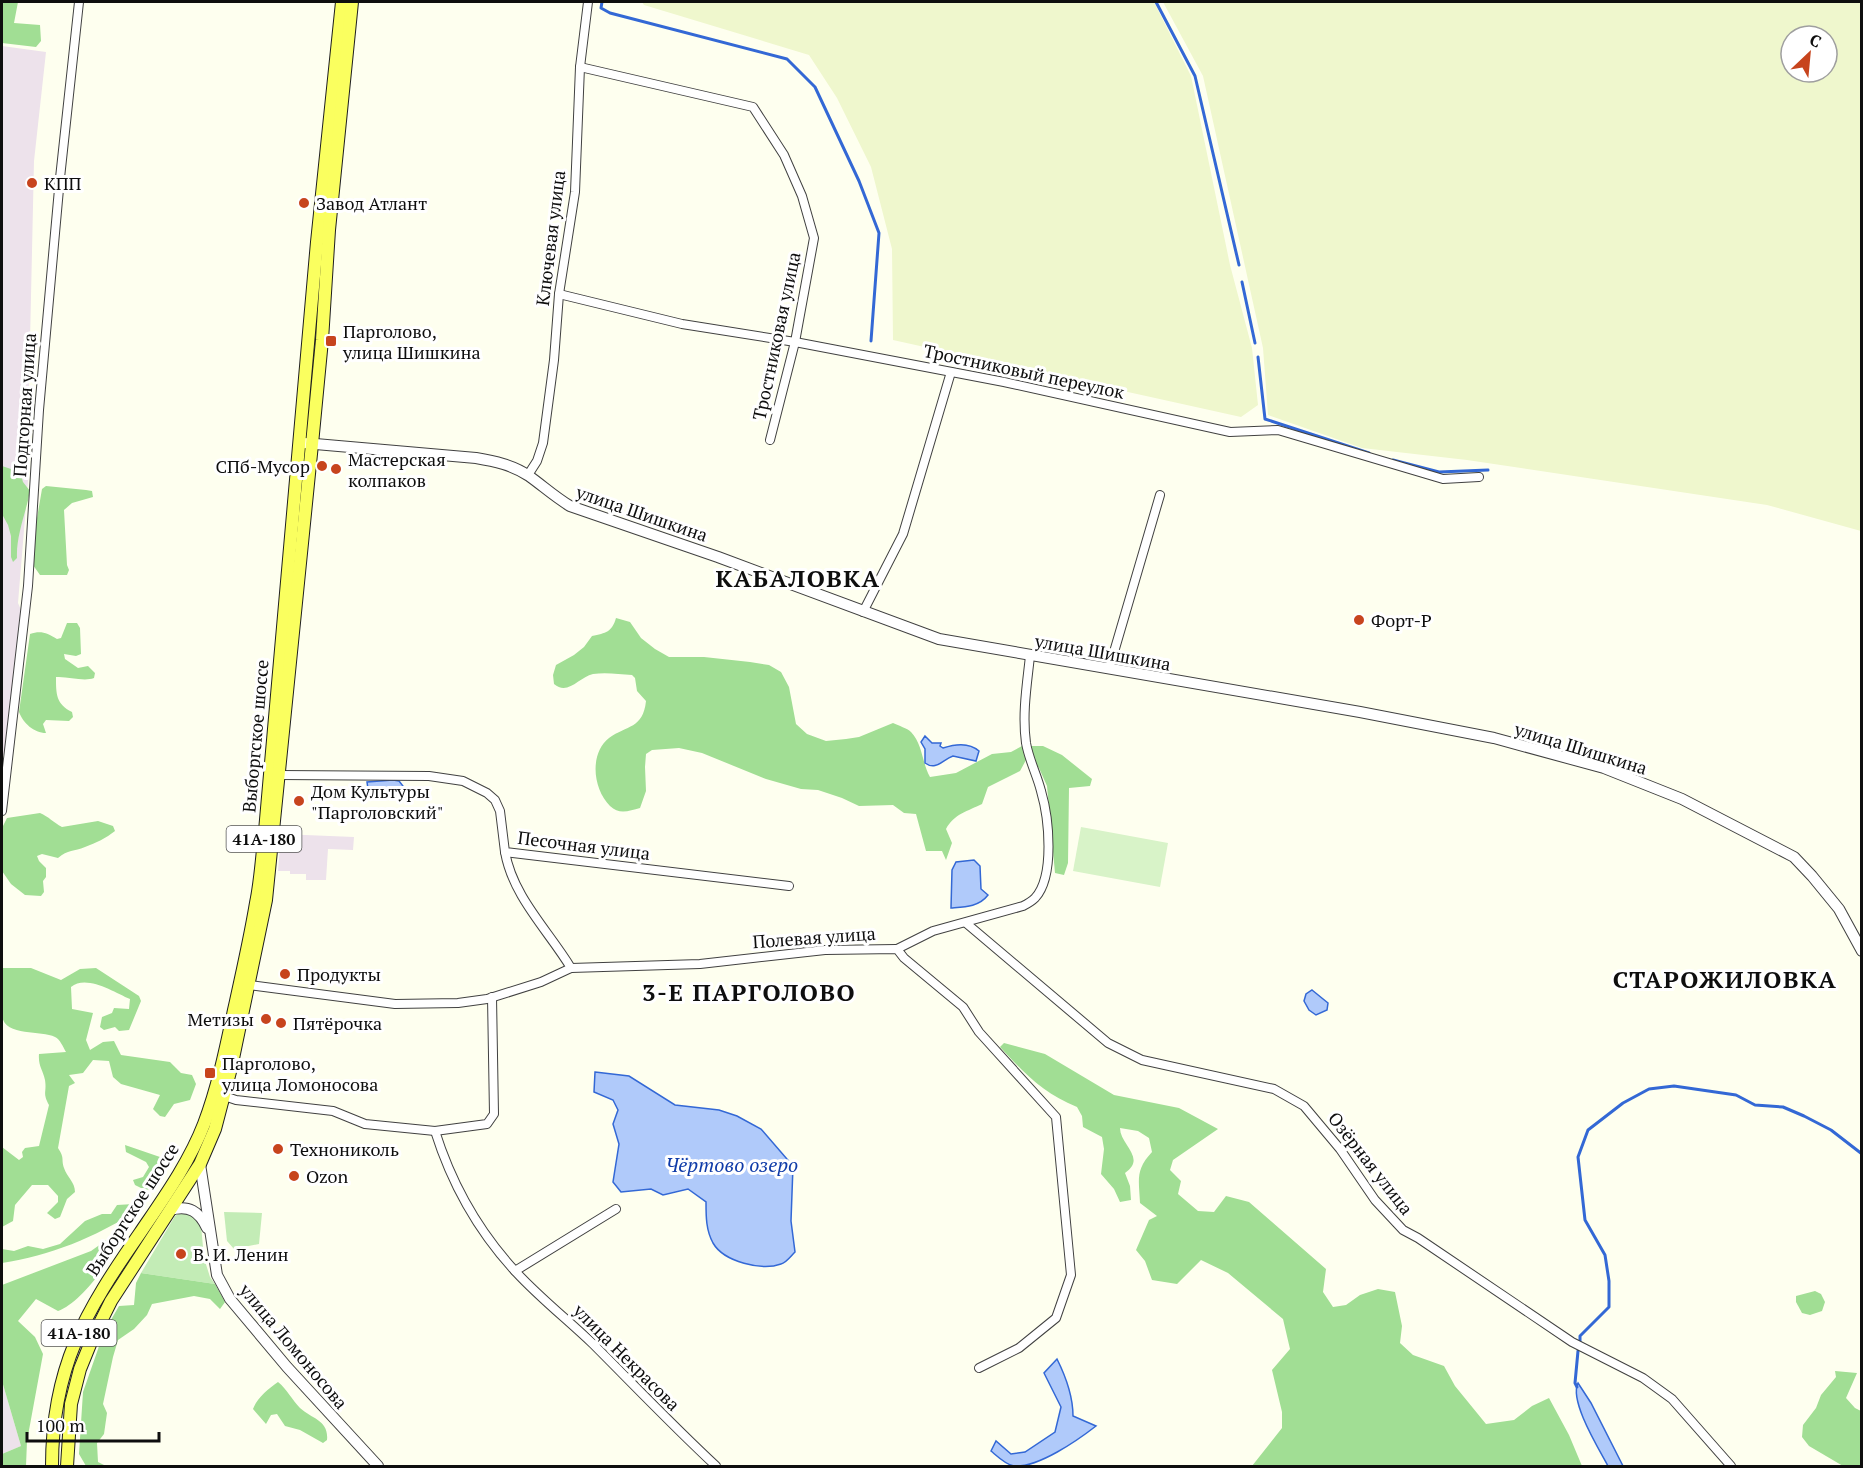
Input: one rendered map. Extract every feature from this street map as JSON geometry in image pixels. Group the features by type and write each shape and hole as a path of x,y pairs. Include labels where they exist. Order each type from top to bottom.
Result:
{"main road":[{"name":"Выборгское шоссе","path":"68,1467 71,1404 80,1369 93,1337 111,1301 200,1164 215,1128 249,985 266,900 280,776 306,443 317,242 342,2"},
{"name":"Выборгское шоссе","path":"52,1467 56,1402 79,1330 100,1293 188,1158 204,1124 222,1066 257,901 306,443 322,340 329,230 352,2"}],"street":[{"name":"Подгорная улица","path":"2,811 28,586 39,410 79,2"},
{"name":"Ключевая улица","path":"528,475 537,461 543,443 554,360 559,294 575,192 580,67 588,2"},
{"name":"Тростниковая улица","path":"580,67 753,108 784,155 802,196 814,238 795,342 770,440"},
{"name":"Тростниковый переулок","path":"559,294 682,324 795,342 1004,382 1230,432 1278,430 1443,479 1479,477"},
{"path":"863,612 903,534 951,372"},
{"name":"улица Шишкина","path":"306,443 476,458 498,462 528,475 554,497 570,506 718,557 939,639 1349,710 1494,738 1604,768 1682,799 1794,857 1839,909 1862,951"},
{"path":"1108,669 1160,495"},
{"path":"897,949 933,932 985,915 1023,906 1035,899 1044,882 1048,856 1048,820 1042,792 1026,744 1025,696 1030,656"},
{"name":"Песочная улица","path":"280,776 429,776 463,781 487,793 495,800 500,811 505,852 789,886"},
{"path":"505,852 508,869 517,888 571,968"},
{"name":"Озёрная улица","path":"966,923 1030,980 1108,1043 1142,1060 1274,1089 1304,1106 1340,1149 1375,1200 1403,1230 1572,1342 1643,1378 1672,1399 1731,1467"},
{"name":"Полевая улица","path":"249,985 395,1004 458,1003 492,997 542,982 571,968 700,964 825,950 897,949 904,958 963,1007 979,1032 1056,1117 1071,1275 1056,1318 1019,1348 979,1368"},
{"path":"224,1096 236,1100 333,1111 365,1124 435,1131 487,1124 494,1114 492,997"},
{"name":"улица Некрасова","path":"435,1131 446,1166 467,1209 495,1248 515,1271 593,1344 716,1467"},
{"name":"улица Ломоносова","path":"200,1164 217,1275 230,1299 287,1367 378,1467"},
{"name":"улица Ломоносова","path":"170,1210 185,1207 195,1210 203,1219 210,1234"},
{"path":"515,1271 616,1209"}],"shaded area":[{"path":"2,46 46,52 34,161 29,469 18,603 21,610 15,684 4,755 2,755"},
{"path":"281,834 354,837 353,850 328,849 326,880 306,880 306,874 278,871"},
{"path":"2,1381 21,1446 2,1454"}],"green space":[{"path":"2,2 18,2 14,23 40,25 41,41 36,47 2,43"},
{"path":"642,2 1154,2 1191,76 1230,265 1252,348 1258,405 1241,417 893,340 892,249 871,167 837,98 809,55 644,5"},
{"path":"1163,2 1861,2 1861,531 1767,505 1467,460 1362,448 1268,415 1263,348 1203,76"},
{"path":"2,466 20,472 23,482 30,491 20,532 17,558 13,562 11,536 2,514"},
{"path":"46,486 92,491 93,497 72,503 64,510 69,570 67,575 40,575 33,565 36,524 42,489"},
{"path":"616,618 630,622 641,638 669,657 704,657 750,662 769,665 781,672 789,687 796,724 807,734 826,741 859,737 893,723 905,728 915,737 930,777 956,773 992,754 1011,752 1022,746 1043,746 1062,755 1092,779 1090,786 1069,788 1068,863 1064,875 1055,873 1047,786 1039,768 1030,758 1026,760 1020,771 988,787 982,804 962,814 949,824 946,829 952,843 946,860 942,851 926,851 916,814 904,813 893,805 859,806 818,790 801,789 766,779 702,753 679,748 652,750 646,754 646,791 640,808 624,812 613,809 604,799 597,781 598,753 609,738 638,722 646,701 637,691 635,678 632,675 593,674 564,688 554,684 553,675 556,665 584,647 592,636 608,631"},
{"path":"67,623 77,623 80,628 81,654 76,656 64,654 65,659 78,668 88,666 95,673 94,678 56,677 58,698 63,706 72,712 73,717 69,721 46,720 43,724 46,733 42,733 30,727 19,712 30,634 41,632 57,639 61,638"},
{"path":"40,813 62,827 98,821 113,826 115,831 97,842 58,858 42,854 37,856 46,868 46,877 43,881 44,892 41,896 25,895 11,884 2,871 2,828 7,818"},
{"path":"1081,827 1168,843 1160,887 1073,871"},
{"path":"2,968 31,968 61,980 80,969 96,968 139,996 141,1001 129,1030 119,1031 115,1027 104,1030 100,1027 102,1017 112,1013 114,1008 129,1009 130,999 92,983 77,983 71,987 72,1009 93,1013 86,1040 90,1050 103,1042 114,1041 121,1055 170,1062 181,1073 192,1075 196,1084 190,1100 174,1104 165,1117 160,1116 153,1109 160,1095 121,1084 113,1077 109,1061 93,1060 83,1073 69,1075 75,1083 69,1086 58,1148 75,1192 67,1199 60,1217 55,1219 47,1213 58,1202 58,1196 48,1185 32,1185 15,1205 13,1221 2,1227 2,1147 19,1160 23,1157 22,1152 25,1148 39,1146 49,1105 45,1095 45,1080 39,1054 66,1052 55,1037 17,1030 5,1023 1,1004"},
{"path":"1004,1043 1045,1054 1114,1095 1179,1108 1218,1129 1173,1160 1170,1170 1181,1181 1178,1194 1198,1211 1214,1212 1226,1196 1249,1202 1326,1269 1323,1292 1333,1307 1346,1305 1360,1295 1378,1289 1395,1292 1402,1326 1400,1343 1413,1355 1444,1366 1455,1386 1486,1424 1514,1420 1532,1406 1549,1398 1569,1435 1582,1466 1252,1466 1282,1428 1282,1412 1272,1370 1290,1349 1283,1319 1228,1273 1201,1260 1177,1284 1152,1280 1145,1261 1136,1250 1149,1220 1157,1216 1140,1203 1140,1170 1152,1152 1149,1138 1138,1131 1120,1128 1134,1162 1125,1173 1130,1186 1131,1200 1120,1202 1114,1189 1101,1174 1104,1149 1102,1137 1083,1127 1082,1116 1077,1107 1044,1089 1026,1074 1000,1047"},
{"path":"125,1145 160,1157 168,1163 164,1173 150,1189 145,1190 135,1185 133,1180 143,1177 149,1167 146,1162 126,1152"},
{"path":"134,1204 137,1206 137,1211 88,1237 37,1256 2,1263 2,1249 14,1251 28,1246 43,1249 60,1244 85,1221 102,1214 111,1214 117,1205"},
{"path":"183,1211 189,1212 201,1225 204,1258 210,1277 215,1284 141,1273 175,1216"},
{"path":"224,1212 262,1213 259,1244 234,1249 227,1241"},
{"path":"122,1229 125,1230 114,1252 78,1298 58,1311 36,1299 18,1321 35,1337 43,1354 27,1441 26,1466 2,1466 2,1454 21,1446 2,1381 2,1285 91,1251"},
{"path":"141,1273 215,1284 225,1302 220,1309 210,1299 194,1296 152,1304 147,1315 134,1329 118,1340 103,1404 107,1413 104,1434 97,1443 98,1462 106,1466 86,1466 79,1454 83,1392 104,1332 119,1306 134,1305 136,1283"},
{"path":"1815,1291 1821,1294 1825,1302 1822,1311 1810,1315 1802,1313 1796,1302 1796,1296"},
{"path":"1835,1371 1857,1373 1846,1398 1861,1411 1861,1466 1843,1466 1809,1446 1802,1437 1803,1425 1816,1408 1821,1395 1836,1377"},
{"path":"278,1382 300,1408 322,1424 327,1433 327,1440 323,1443 300,1430 285,1426 277,1414 271,1415 266,1424 253,1409 260,1397"}],"water":[{"path":"925,736 932,743 941,743 940,746 943,748 971,746 979,751 976,761 953,756 936,765 929,765 925,763 925,749 921,742"},
{"path":"399,781 403,786 393,797 378,800 369,796 367,782"},
{"path":"974,860 980,866 981,889 988,895 976,904 951,908 952,870 956,862"},
{"path":"1312,990 1328,1003 1327,1010 1316,1015 1309,1010 1304,1001 1306,994"},
{"name":"Чёртово озеро","path":"595,1072 629,1076 675,1105 719,1110 737,1116 761,1129 793,1166 791,1221 795,1252 785,1262 773,1266 754,1265 734,1260 718,1250 713,1243 707,1223 706,1202 688,1189 663,1195 651,1189 621,1192 613,1182 619,1144 613,1124 618,1110 613,1100 594,1092"},
{"path":"1057,1359 1072,1401 1073,1416 1096,1426 1046,1458 1024,1465 1008,1464 991,1451 996,1441 1011,1454 1025,1452 1055,1432 1061,1407 1044,1373"},
{"path":"1578,1383 1591,1403 1623,1466 1608,1466 1598,1448 1581,1413 1576,1391"}],"waterway":[{"path":"602,2 601,8 610,13 787,59 815,87 859,181 879,233 871,341"},
{"path":"1156,2 1195,76 1239,265"},
{"path":"1242,282 1255,343"},
{"path":"1258,357 1265,419 1369,453"},
{"path":"1393,460 1439,472 1488,470"},
{"path":"1580,1341 1580,1336 1609,1307 1609,1281 1605,1255 1585,1220 1578,1157 1588,1130 1623,1103 1649,1089 1674,1086 1736,1095 1755,1105 1783,1107 1804,1116 1831,1130 1862,1154"},
{"path":"1577,1387 1575,1383 1578,1351"}],"place":[{"name":"КПП","path":"32,183"},
{"name":"Завод Атлант","path":"304,203"},
{"name":"Парголово, улица Шишкина","path":"331,341"},
{"name":"СПб-Мусор","path":"322,466"},
{"name":"Мастерская колпаков","path":"336,469"},
{"name":"Форт-Р","path":"1359,620"},
{"name":"Дом Культуры \"Парголовский\"","path":"299,801"},
{"name":"Продукты","path":"285,974"},
{"name":"Метизы","path":"266,1019"},
{"name":"Пятёрочка","path":"281,1023"},
{"name":"Парголово, улица Ломоносова","path":"210,1073"},
{"name":"Технониколь","path":"278,1149"},
{"name":"Ozon","path":"294,1176"},
{"name":"В. И. Ленин","path":"181,1254"}],"district":[{"name":"КАБАЛОВКА","path":"798,578"},
{"name":"СТАРОЖИЛОВКА","path":"1725,979"},
{"name":"3-Е ПАРГОЛОВО","path":"749,992"}]}
